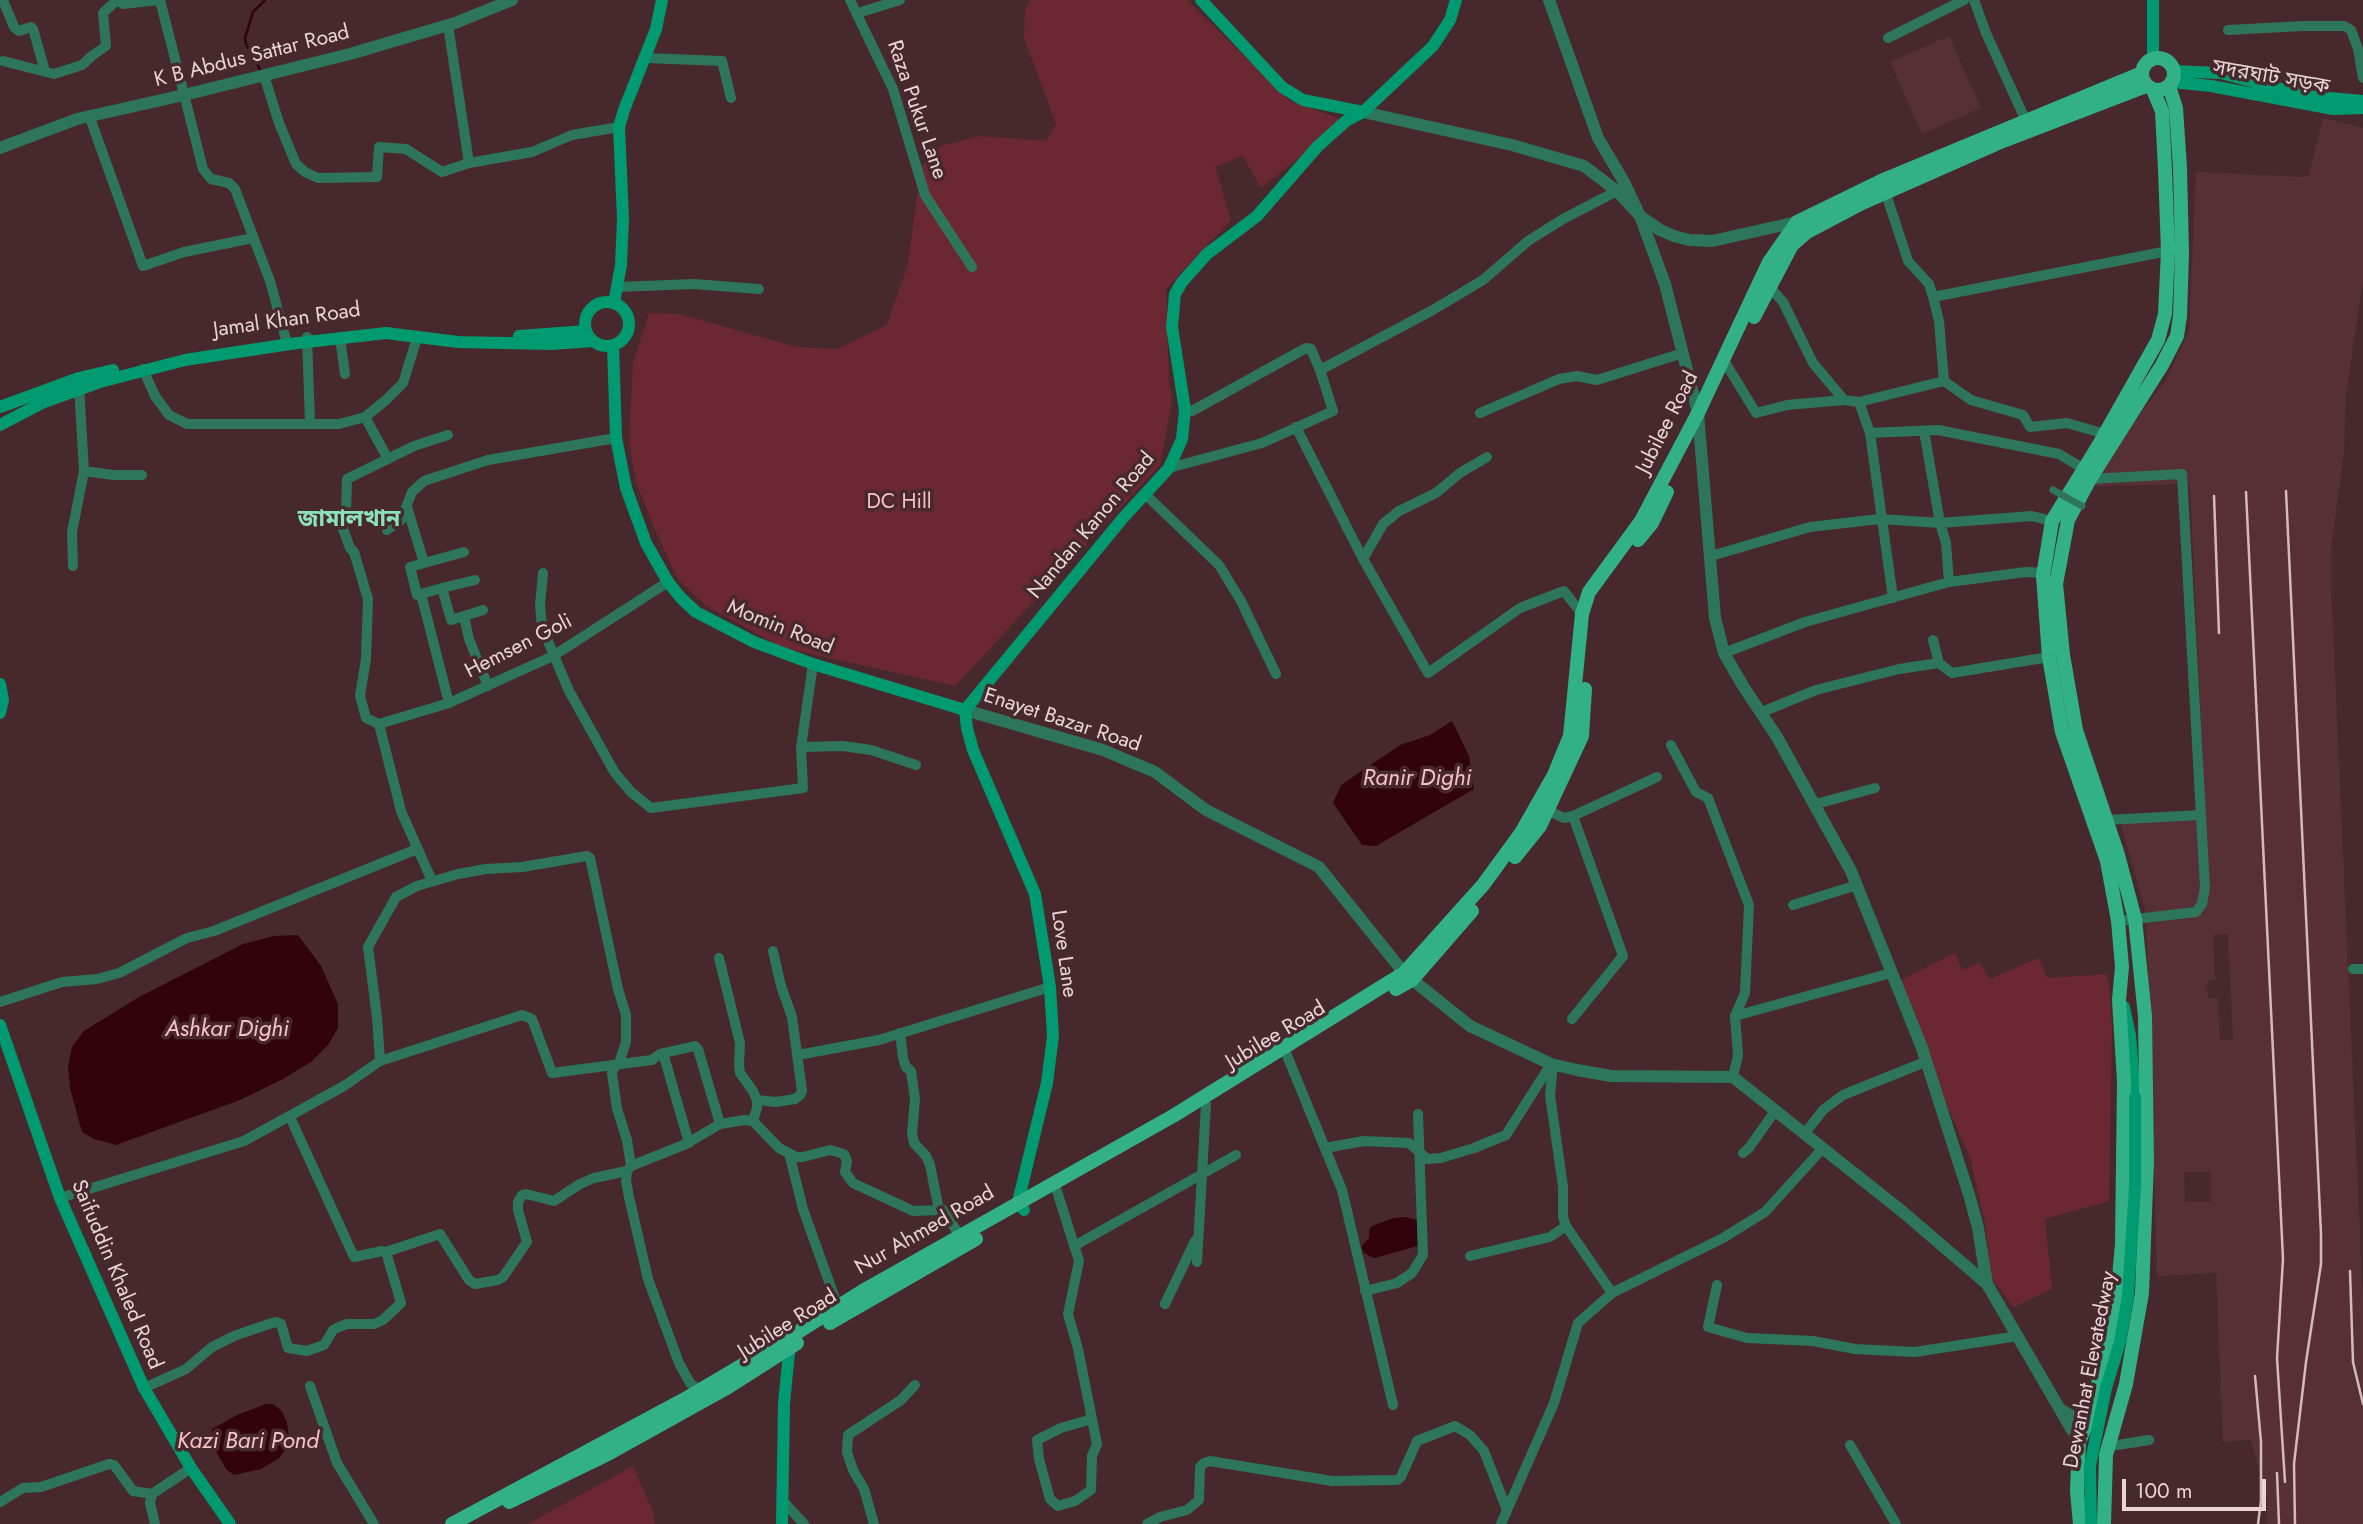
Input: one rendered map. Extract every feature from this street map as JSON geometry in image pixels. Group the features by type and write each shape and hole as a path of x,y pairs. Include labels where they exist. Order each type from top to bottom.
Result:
{"main road":[{"path":"614,303 621,265 623,219 620,127 624,110 656,29 662,0"},
{"path":"1201,0 1282,87 1303,100 1363,112"},
{"name":"Nandan Kanon Road","path":"965,710 1051,603 1169,468 1182,439 1185,410 1172,327 1175,294 1182,282 1207,254 1257,215 1277,195 1318,146 1346,121 1363,112 1433,46 1450,20 1456,0"},
{"path":"2153,0 2156,58"},
{"path":"2156,58 2159,0"},
{"path":"2080,1524 2077,1491 2078,1442 2087,1423 2115,1322 2122,1244 2122,967 2118,921 2107,861 2062,733 2049,657 2043,573 2052,521 2087,474 2162,365 2177,336 2182,253 2176,108 2168,62 2156,58 2145,64 2147,83 2162,111 2168,251 2165,314 2158,340 2105,434 2087,474 2068,520 2056,583 2063,655 2076,730 2107,820 2135,919 2144,990 2147,1173 2142,1293 2126,1384 2108,1444 2103,1491 2104,1524"},
{"name":"সদরঘাট সড়ক","path":"2172,79 2221,73 2308,96 2363,101"},
{"path":"1766,283 1792,245 1807,232 1883,187 2147,83 2164,89 2172,79"},
{"name":"সদরঘাট সড়ক","path":"2172,79 2333,109 2363,108"},
{"name":"Jubilee Road","path":"470,1524 725,1390 790,1342 869,1299 1021,1206 1057,1191 1206,1104 1409,972 1483,885 1543,807 1570,736 1582,614 1589,592 1641,521 1699,420 1766,283 1769,262 1797,222 1832,203 1883,187 2025,119 2147,83"},
{"path":"602,303 614,303 624,309 630,325 623,341 605,347 589,336 586,319 592,309 602,303"},
{"name":"Jamal Khan Road","path":"0,407 141,363 383,327 490,336 589,336"},
{"path":"0,425 79,384 185,360 307,339 386,332 458,342 551,344 589,336"},
{"name":"Momin Road","path":"612,346 616,438 626,488 646,543 667,582 681,598 696,612 754,642 813,664 965,710"},
{"path":"2149,356 2162,365"},
{"path":"1543,807 1582,736 1588,629 1594,602 1652,523 1699,420"},
{"path":"0,684 1,704"},
{"name":"Love Lane","path":"965,710 973,750 1035,894 1050,987 1054,1036 1021,1206"},
{"name":"Nur Ahmed Road","path":"452,1524 790,1342 838,1307 960,1236 1021,1206 1409,972"},
{"name":"Dewanhat Elevatedway","path":"2120,987 2130,1035 2135,1097"},
{"name":"Dewanhat Elevatedway","path":"2091,1524 2090,1466 2106,1388 2120,1342 2128,1296 2135,1187 2135,1097 2139,1021 2144,990"},
{"name":"Saifuddin Khaled Road","path":"0,1025 60,1198 144,1388 191,1468 230,1524"},
{"path":"782,1524 784,1403 790,1342"}],"street":[{"path":"3,0 17,30 31,27 33,29 45,71"},
{"path":"3,61 54,74 76,68 105,48 103,13 116,1 123,4 159,0 203,169 211,178 229,183 235,188 270,281 286,340"},
{"name":"K B Abdus Sattar Road","path":"0,148 89,116 350,54 448,25 491,4 512,0"},
{"name":"Raza Pukur Lane","path":"850,0 893,89 925,195 972,267"},
{"path":"858,13 900,0"},
{"path":"1549,0 1598,138 1625,183 1665,284 1699,420 1715,618 1724,653 1815,804 1857,885 1922,1048 1973,1208 1986,1284"},
{"path":"1888,38 1964,0"},
{"path":"1974,0 2025,119"},
{"path":"448,25 469,163"},
{"path":"2228,30 2344,26 2351,30 2358,49 2363,78"},
{"path":"645,58 722,61 731,97"},
{"path":"264,75 279,124 296,164 318,178 377,177 379,147 406,149 442,172 469,163 532,152 572,135 620,127"},
{"path":"1363,112 1511,145 1584,166 1617,191 1640,216 1660,230 1689,240 1712,241 1797,222"},
{"path":"89,116 143,266 184,252 253,238"},
{"path":"1883,187 1908,261 1929,284 1939,321 1944,381"},
{"path":"1320,370 1483,280 1528,241 1617,191"},
{"path":"1933,297 2168,251"},
{"path":"1766,283 1783,302 1813,363 1844,400"},
{"path":"617,287 694,284 759,289"},
{"path":"340,338 345,374"},
{"path":"143,369 155,396 169,415 187,424 339,425 365,417 403,383 417,338"},
{"path":"307,339 310,423"},
{"path":"1169,468 1262,443 1333,411 1311,349 1306,348 1192,411 1185,410"},
{"path":"1480,413 1559,379 1577,376 1597,380 1683,353"},
{"path":"1726,363 1756,412 1787,405 1844,400 1859,402 1944,381 1971,400 2023,415 2030,427 2067,423 2105,434"},
{"path":"73,566 72,532 84,471 79,384"},
{"path":"1859,402 1870,433 1893,598"},
{"path":"365,417 388,459"},
{"path":"1296,427 1363,559 1428,673 1520,608 1564,591 1582,614"},
{"path":"1870,433 1938,430 2059,454 2087,474 2182,474 2205,888 2202,904 2196,912 2118,921"},
{"path":"1924,431 1946,543 1949,582"},
{"path":"432,881 401,811 379,724 366,719 360,696 366,659 368,599 354,552 343,529 347,479 414,446 448,435"},
{"path":"387,530 401,520 418,484 488,460 616,438"},
{"path":"1363,559 1383,524 1399,511 1436,493 1460,473 1487,457"},
{"path":"84,471 142,475"},
{"path":"2053,490 2082,506"},
{"path":"1145,494 1219,565 1241,601 1276,674"},
{"path":"407,507 424,563"},
{"path":"1711,556 1810,527 1880,519 1940,523 2032,516 2052,521"},
{"path":"464,552 410,567 417,595 475,580"},
{"path":"1724,653 1805,622 1949,582 2026,572 2043,573"},
{"path":"543,573 540,605 542,627 569,691 615,774 631,792 651,808 801,789 804,785 801,747 813,664"},
{"name":"Hemsen Goli","path":"379,724 449,703 553,656 667,582"},
{"path":"442,588 451,620 484,610"},
{"path":"421,594 449,703"},
{"path":"464,616 469,639 488,686"},
{"path":"1933,640 1939,663 1952,673 2049,657"},
{"path":"1762,712 1816,690 1899,669 1939,663"},
{"name":"Enayet Bazar Road","path":"965,710 1103,750 1147,768 1206,810 1319,867 1409,972 1469,1027 1552,1065 1611,1076 1733,1077"},
{"path":"1671,744 1696,792 1708,798 1749,905 1745,993 1735,1016 1738,1055 1733,1077 1903,1212 1986,1284 2078,1442"},
{"path":"801,747 842,746 871,750 916,765"},
{"path":"1543,807 1564,818 1573,816 1657,777"},
{"path":"1815,804 1875,789"},
{"path":"2107,820 2200,815"},
{"path":"1572,1019 1623,956 1573,816"},
{"path":"0,1002 62,982 97,979 119,973 187,938 214,931 417,849"},
{"path":"380,1061 369,947 396,897 432,881 486,869 522,867 589,857 626,1015 626,1042 620,1063 613,1069 613,1084 629,1168 626,1181 629,1197 648,1279 679,1363 690,1383 699,1390"},
{"path":"1793,905 1857,885"},
{"path":"757,1100 776,1102 795,1099 800,1095 801,1076 792,1017 773,951"},
{"path":"719,958 738,1035 740,1073 757,1100 752,1121"},
{"path":"1735,1016 1891,973"},
{"path":"798,1055 879,1040 1050,987"},
{"path":"60,1198 244,1141 344,1086 380,1061 522,1015 532,1019 552,1073 652,1060 663,1054 697,1047 720,1124"},
{"path":"900,1033 903,1058 911,1072 915,1099 912,1133 914,1143 930,1165 939,1210"},
{"path":"663,1054 689,1143"},
{"path":"1286,1054 1342,1190 1393,1405"},
{"path":"1805,1133 1824,1110 1843,1095 1925,1062"},
{"path":"1325,1148 1364,1141 1409,1143 1427,1159 1441,1158 1506,1135 1552,1065"},
{"path":"1552,1065 1550,1095 1563,1187 1563,1217 1566,1226 1612,1293"},
{"path":"1197,1262 1206,1104"},
{"path":"1742,1153 1749,1148 1775,1111"},
{"path":"1365,1291 1397,1283 1412,1273 1423,1255 1418,1114"},
{"path":"290,1117 354,1257 386,1252 440,1234 469,1280 475,1284 503,1277 527,1242 518,1210 522,1195 554,1201 580,1184 629,1168 689,1143 720,1124 745,1120 752,1121 779,1148 789,1153 803,1157 830,1150 840,1151 846,1157 845,1172 853,1182 912,1212 943,1210 960,1236"},
{"path":"1501,1524 1554,1403 1578,1323 1612,1293 1723,1238 1765,1212 1823,1148"},
{"path":"789,1153 803,1209 838,1307"},
{"path":"1074,1246 1236,1155"},
{"path":"1057,1191 1079,1261 1068,1314 1078,1349 1092,1419 1097,1444 1092,1457 1091,1490 1075,1501 1058,1506 1050,1499 1039,1459 1037,1440 1061,1428 1092,1419"},
{"path":"1470,1256 1550,1237 1566,1226"},
{"path":"1165,1304 1199,1235"},
{"path":"144,1388 186,1369 212,1347 269,1324 280,1323 284,1329 287,1347 302,1351 324,1345 333,1330 347,1324 374,1324 383,1320 401,1303 386,1252"},
{"path":"1717,1285 1708,1326 1747,1338 1813,1341 1855,1349 1915,1352 2018,1336"},
{"path":"873,1524 864,1489 847,1452 848,1435 901,1400 915,1385"},
{"path":"310,1387 337,1463 374,1524"},
{"path":"2057,1406 2087,1423 2108,1444 2149,1440"},
{"path":"1147,1524 1160,1517 1187,1510 1199,1500 1200,1466 1210,1461 1332,1481 1397,1480 1401,1477 1417,1441 1455,1426 1470,1435 1484,1451 1507,1510"},
{"path":"1850,1445 1896,1524"},
{"path":"0,1502 23,1488 41,1487 109,1464 114,1465 134,1492 152,1494 191,1468"},
{"path":"152,1494 150,1503 155,1524"},
{"path":"782,1500 804,1524"}],"shaded area":[{"path":"1949,36 1981,108 1922,134 1890,62"},
{"path":"2323,118 2363,128 2363,281 2346,394 2344,452 2331,549 2331,584 2363,1302 2363,1524 2267,1524 2267,1500 2251,1440 2223,1442 2216,1273 2157,1276 2146,914 2119,817 2205,811 2190,484 2094,486 2126,433 2166,380 2189,331 2196,172 2308,177","holes":["2228,934 2233,1040 2220,1040 2218,998 2209,998 2205,988 2207,981 2215,979 2213,935","2184,1172 2211,1172 2211,1202 2185,1202"]}],"green space":[{"name":"DC Hill","path":"1031,0 1187,0 1290,101 1346,121 1261,188 1243,156 1215,167 1231,220 1166,289 1172,401 1160,465 955,686 781,647 705,605 678,579 636,482 629,440 633,362 649,313 679,314 797,347 837,349 887,325 908,264 921,167 941,146 979,136 1046,141 1056,124 1024,38 1025,10"},
{"path":"1955,953 1962,970 1979,963 1990,979 2039,958 2047,978 2106,974 2109,985 2112,1026 2109,1201 2045,1219 2052,1289 2014,1307 1991,1278 1986,1227 1970,1157 1898,982"},
{"path":"633,1466 653,1512 655,1524 528,1524"}],"water":[{"name":"Ranir Dighi","path":"1452,721 1469,756 1474,789 1376,846 1362,845 1333,803 1341,785 1400,745 1430,735"},
{"name":"Ashkar Dighi","path":"298,935 321,966 338,1004 338,1028 328,1045 311,1062 240,1100 116,1145 94,1139 82,1132 70,1088 68,1066 72,1047 84,1031 139,997 243,944 274,936"},
{"path":"1405,1217 1420,1223 1418,1246 1374,1258 1364,1253 1361,1247 1369,1238 1372,1226"},
{"name":"Kazi Bari Pond","path":"273,1404 282,1411 290,1444 279,1458 261,1469 234,1475 226,1469 213,1446 212,1429 237,1415"}],"waterway":[{"path":"261,71 245,38 253,12 265,0"}],"railway":[{"path":"2286,491 2321,1234 2321,1264 2294,1464 2295,1524"},
{"path":"2246,492 2283,1259 2277,1358 2285,1482"},
{"path":"2214,496 2219,633"},
{"path":"2350,1271 2353,1362 2363,1404"},
{"path":"2255,1376 2261,1442 2261,1501 2258,1524"},
{"path":"2277,1473 2279,1524"}],"district":[{"name":"জামালখান","path":"349,520"}]}
